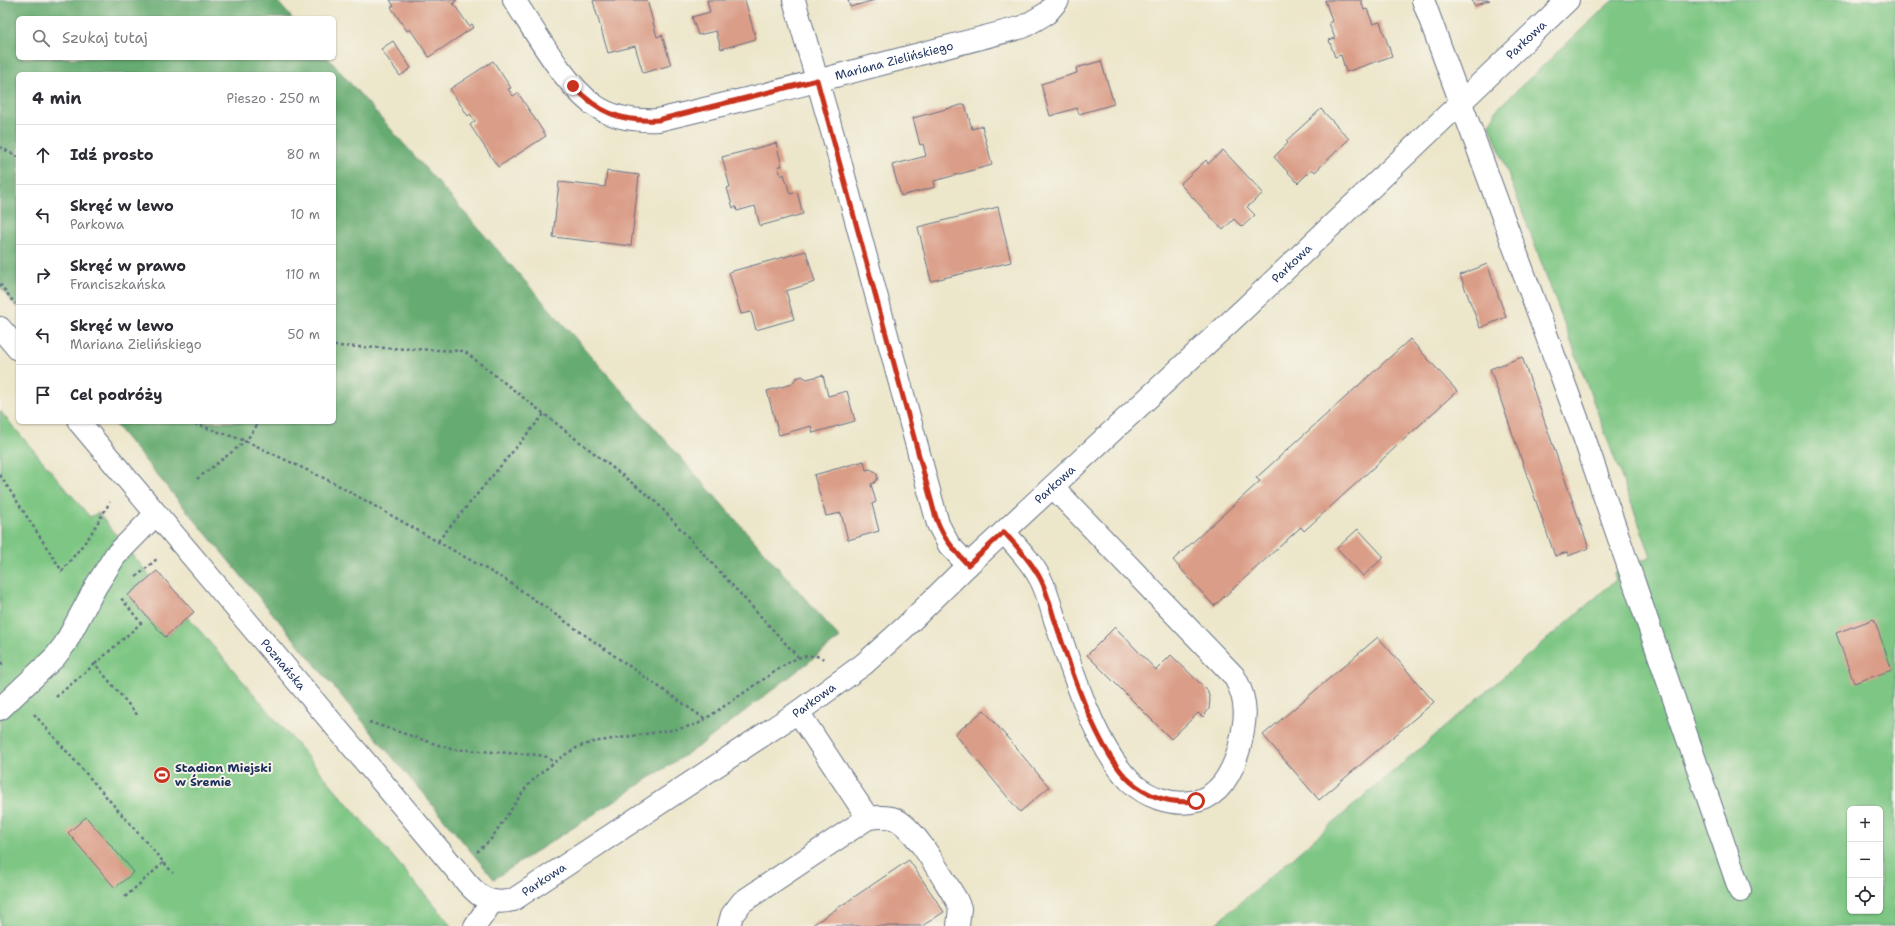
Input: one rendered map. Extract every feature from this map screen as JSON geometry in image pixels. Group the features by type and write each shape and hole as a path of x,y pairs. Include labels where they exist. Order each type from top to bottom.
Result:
{"street":[{"name":"Mariana Zielińskiego","path":"514,0 573,86 595,106 630,119 658,120 1023,27 1047,13 1058,0"},
{"path":"794,0 938,524 949,545 968,565"},
{"path":"1423,0 1584,437 1740,890"},
{"name":"Parkowa","path":"492,902 504,903 524,895 798,712 846,678 884,646 968,565 1238,314 1568,0"},
{"path":"0,328 16,347"},
{"name":"Poznańska","path":"81,424 468,884 483,898 492,902"},
{"path":"1004,532 1027,558 1042,581 1082,696 1107,750 1117,766 1131,782 1147,793 1164,800 1182,803 1196,801 1210,796 1222,786 1230,773 1236,758 1245,720 1245,704 1242,690 1234,676 1053,487"},
{"path":"0,709 55,657 65,644 96,586 115,556 156,514"},
{"path":"798,712 868,818"},
{"path":"729,926 732,915 742,902 868,818 883,817 895,819 907,828 916,838 956,899 960,908 960,919 958,926"},
{"path":"475,926 492,902"}],"path":[{"path":"0,147 16,156"},
{"path":"0,284 16,305"},
{"path":"336,346 464,351 655,501 798,657"},
{"path":"438,542 544,414"},
{"path":"195,424 246,442 334,483 510,582 705,719"},
{"path":"197,479 246,442 258,424"},
{"path":"133,579 161,556"},
{"path":"53,700 141,623 117,594"},
{"path":"473,854 491,839 527,786 554,762 578,747 593,742 678,729 698,724 798,657 807,655 827,661"},
{"path":"0,662 2,664 0,666"},
{"path":"95,664 139,717"},
{"path":"17,694 173,873"},
{"path":"35,715 41,710"},
{"path":"368,722 451,749 538,755 547,757 554,762"},
{"path":"125,897 164,862"}],"green space":[{"path":"0,0 276,0 290,16 16,16 16,60 330,60 840,638 702,744 494,879 115,424 336,424 336,72 16,72 16,306 0,287"},
{"path":"1613,0 1895,0 1895,926 1213,926 1616,580 1614,574 1651,556 1490,125 1497,109"},
{"name":"Stadion Miejski w Śremie","path":"0,411 90,517 98,513 150,576 128,595 165,637 188,617 452,926 435,924 432,926 0,926"}],"building":[{"path":"390,0 457,0 453,3 469,26 472,24 474,27 429,57 410,29 407,31 391,7 394,6"},
{"path":"647,0 657,37 662,35 671,65 643,73 635,46 608,53 593,1"},
{"path":"707,0 745,0 756,39 721,49 716,31 698,35 692,17 710,12"},
{"path":"848,0 875,0 850,7"},
{"path":"1325,0 1361,0 1364,10 1367,9 1373,24 1380,22 1392,56 1346,72 1341,55 1335,57 1329,40 1335,38 1329,23 1332,21"},
{"path":"1472,0 1490,0 1474,6"},
{"path":"393,41 411,68 400,76 381,49"},
{"path":"493,61 511,88 508,89 513,96 518,93 546,136 498,167 470,125 475,121 470,114 468,116 450,89"},
{"path":"1101,61 1114,104 1079,114 1077,108 1050,116 1041,84 1077,73 1076,68"},
{"path":"965,104 972,129 982,126 992,165 934,181 935,187 901,196 892,165 926,156 923,144 920,145 913,118"},
{"path":"1321,109 1349,139 1315,172 1312,169 1298,183 1274,157 1288,143 1286,141"},
{"path":"776,143 782,166 778,166 781,176 784,174 790,194 797,192 803,214 760,226 755,206 737,211 736,207 733,208 727,188 730,187 722,157"},
{"path":"1223,150 1263,193 1247,207 1255,215 1242,227 1234,219 1223,230 1180,184 1206,160 1208,164"},
{"path":"607,171 639,175 631,246 553,237 559,182 605,187"},
{"path":"998,207 1011,262 931,281 918,227"},
{"path":"806,251 815,282 786,291 794,319 756,330 751,312 741,314 729,272"},
{"path":"1487,264 1506,317 1480,328 1460,275"},
{"path":"1410,339 1457,391 1304,531 1301,527 1214,606 1173,560 1260,481 1256,478"},
{"path":"1522,357 1589,548 1568,556 1567,552 1555,556 1490,369"},
{"path":"823,375 828,396 847,391 855,421 813,433 811,426 779,435 767,391 792,384 796,378 802,376 807,379"},
{"path":"864,461 866,470 870,469 876,472 878,478 871,484 876,502 872,504 879,531 848,540 841,513 826,516 814,475"},
{"path":"1358,529 1384,557 1363,576 1337,548"},
{"path":"157,571 194,612 165,637 128,595"},
{"path":"1874,619 1892,670 1854,683 1836,633"},
{"path":"1115,627 1156,670 1171,655 1207,690 1210,699 1209,709 1203,717 1198,713 1171,739 1087,655"},
{"path":"1378,637 1434,702 1319,800 1263,735"},
{"path":"984,710 1049,787 1020,812 955,734"},
{"path":"86,817 134,872 115,888 68,833"},
{"path":"909,860 944,912 922,926 811,926"}],"place":[{"name":"Stadion Miejski w Śremie","path":"162,775"}],"route":[{"path":"573,86 595,106 607,112 630,119 644,121 658,120 759,96 817,80 934,511 942,534 949,545 968,565 1004,532 1027,558 1042,581 1082,696 1107,750 1117,766 1131,782 1147,793 1164,800 1182,803 1196,801"}]}
